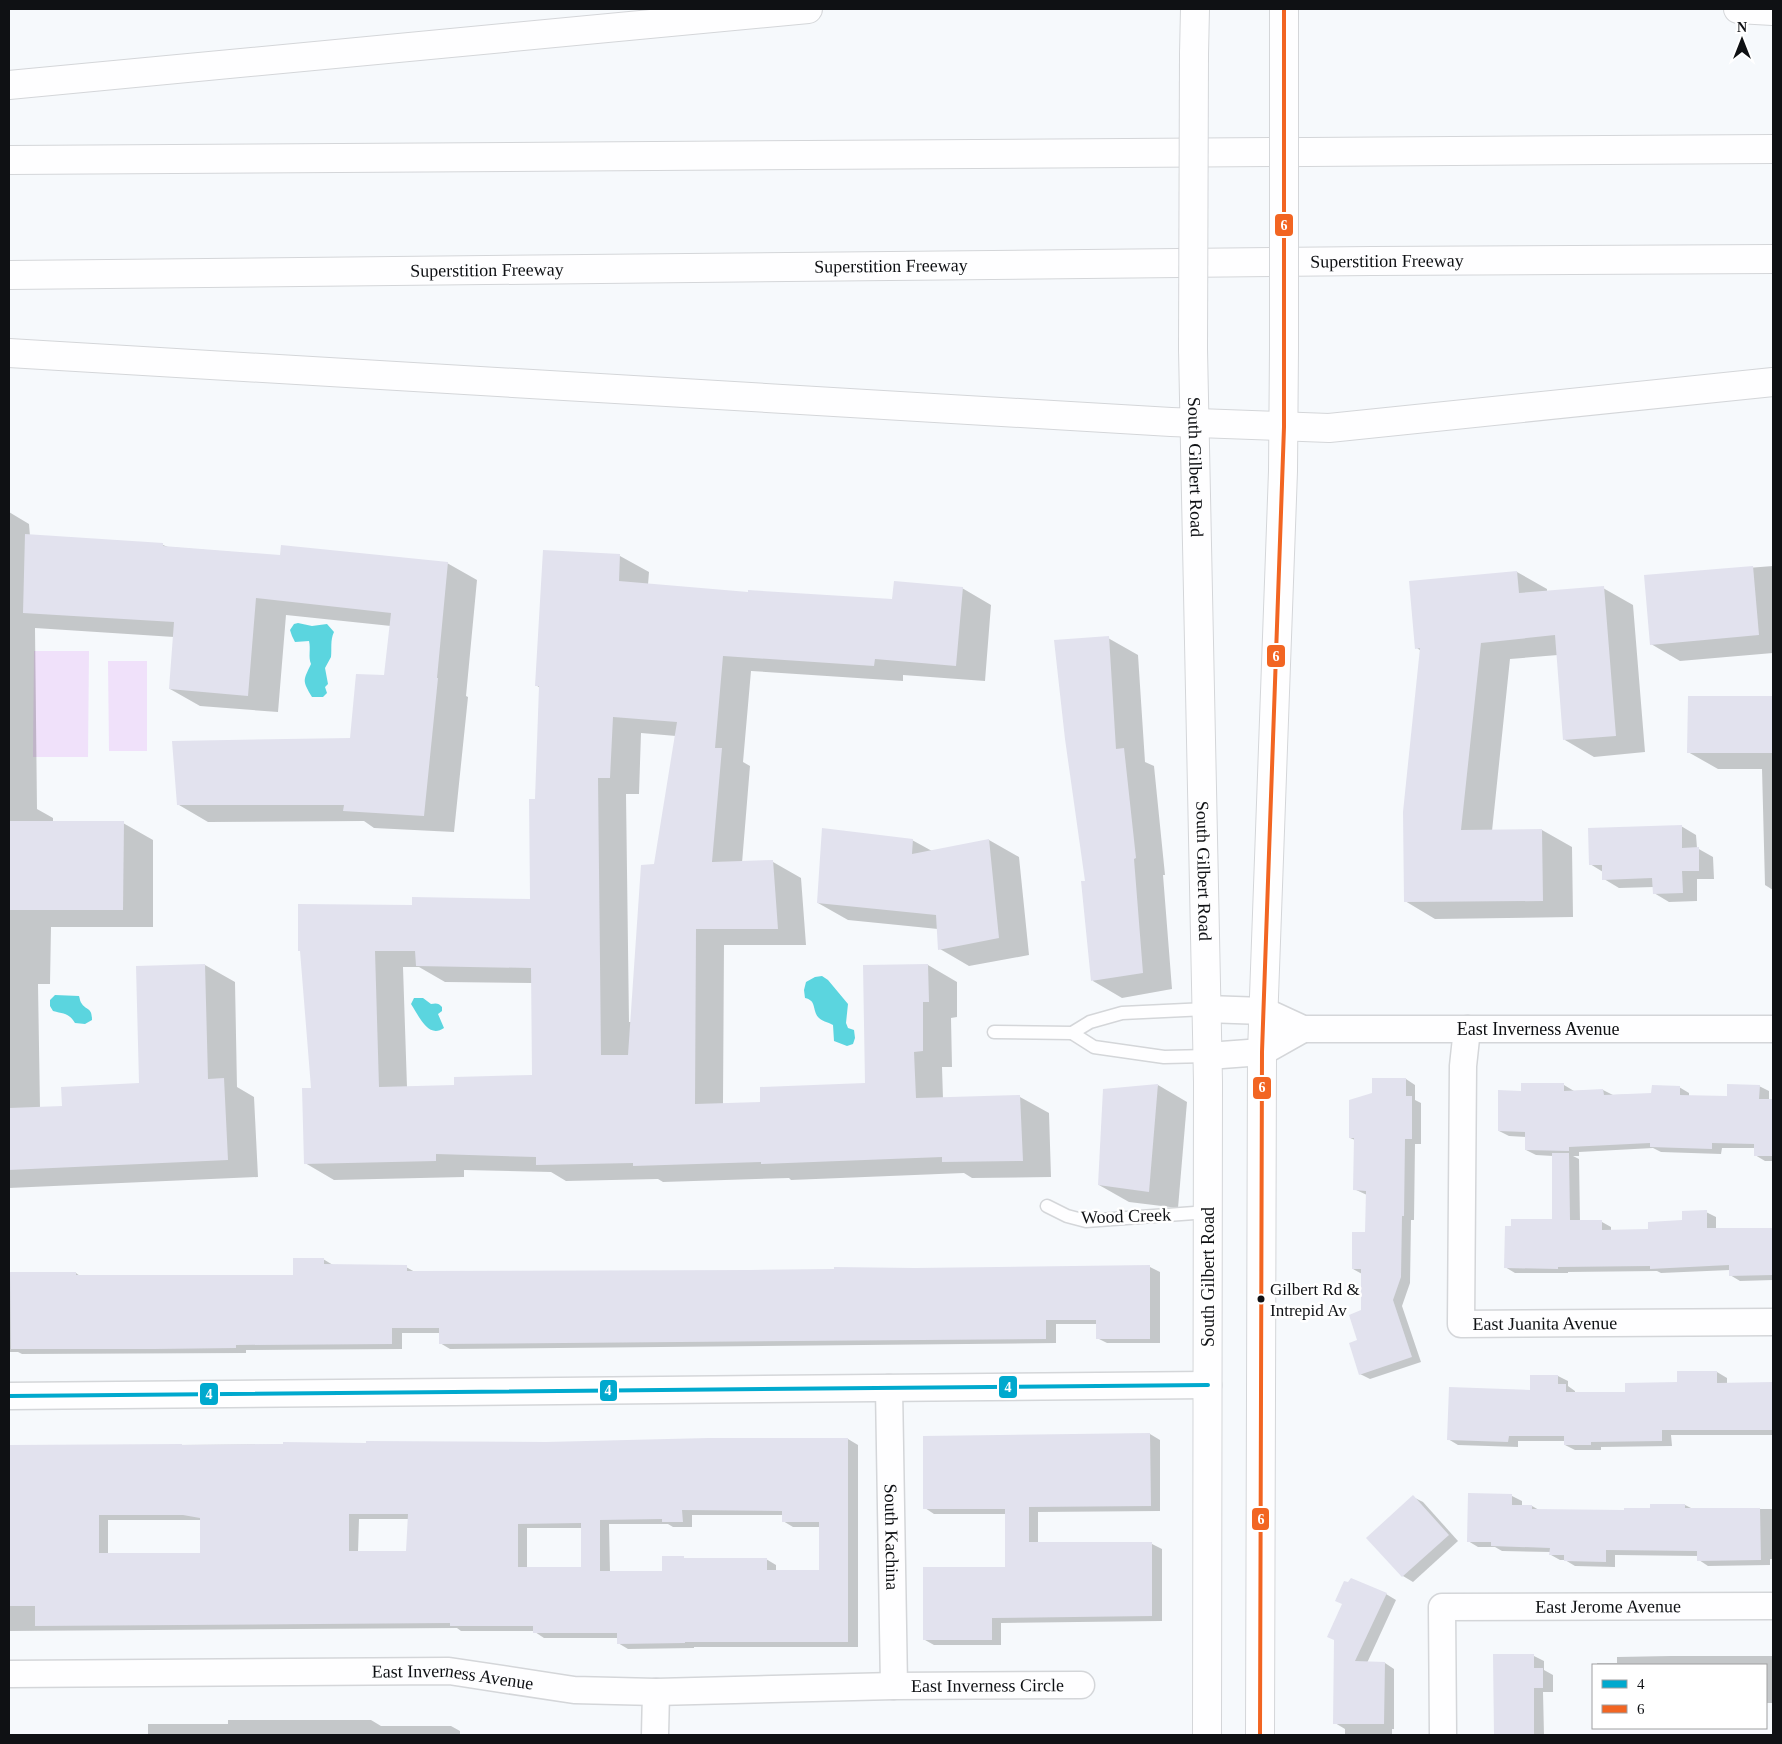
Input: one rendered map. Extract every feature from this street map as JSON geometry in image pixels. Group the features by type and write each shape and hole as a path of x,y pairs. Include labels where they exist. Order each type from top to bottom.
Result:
{"main road":[{"path":"9,85 808,9"},
{"name":"South Gilbert Road","path":"1194,9 1193,349 1208,1056 1207,1735"},
{"path":"1260,1735 1262,1052 1284,427 1284,9"},
{"path":"1738,9 1773,11"},
{"path":"9,160 1773,149"},
{"name":"Superstition Freeway","path":"9,275 1342,261 1773,259"},
{"path":"9,353 1194,423 1329,428 1773,382"}],"street":[{"name":"East Inverness Avenue","path":"1206,1009 1264,1011 1303,1029 1773,1029"},
{"name":"East Inverness Avenue","path":"1208,1056 1262,1052 1303,1029"},
{"name":"East Juanita Avenue","path":"1467,1029 1463,1066 1461,1324 1773,1322"},
{"path":"9,1396 1208,1386"},
{"name":"South Kachina","path":"888,1388 894,1686"},
{"name":"East Jerome Avenue","path":"1443,1735 1442,1607 1773,1606"},
{"name":"East Inverness Avenue","path":"9,1674 449,1671 574,1690 656,1692 894,1686"},
{"name":"East Inverness Circle","path":"894,1686 1081,1685"},
{"path":"655,1735 656,1692"}],"lane":[{"path":"1072,1033 1090,1022 1122,1013 1206,1009"},
{"path":"994,1032 1072,1033 1094,1047 1164,1058 1208,1056"},
{"name":"Wood Creek","path":"1047,1206 1067,1216 1086,1221 1208,1212"}],"shaded area":[{"path":"34,651 89,651 88,757 33,757"},
{"path":"108,661 147,661 147,751 109,751"}],"water":[{"path":"294,624 312,626 327,624 334,632 331,657 325,668 328,684 325,687 327,693 323,697 312,697 306,687 305,677 311,664 310,644 309,641 295,642 290,630"},
{"path":"822,976 828,980 848,1004 846,1023 848,1028 854,1030 855,1038 853,1044 847,1046 834,1041 833,1025 819,1018 813,1003 805,998 806,982 815,977"},
{"path":"55,995 79,996 81,1003 90,1011 92,1020 85,1024 75,1023 63,1013 53,1011 50,1006 50,1000"},
{"path":"414,998 423,998 431,1004 437,1004 442,1007 442,1011 438,1014 444,1028 433,1031 424,1025 411,1004"}],"building":[{"path":"25,534 163,543 163,546 280,555 281,545 448,562 424,816 343,811 344,805 177,805 172,741 350,738 356,674 384,675 391,613 256,598 248,696 169,689 174,622 23,613"},
{"path":"543,550 620,554 619,581 748,592 748,590 892,599 894,581 963,587 956,666 875,659 874,666 723,656 715,748 722,748 712,862 773,860 778,929 696,929 695,1104 760,1102 760,1087 865,1083 863,965 928,964 929,1002 923,1002 923,1051 914,1052 916,1098 1020,1095 1023,1161 942,1162 942,1157 761,1164 761,1162 633,1166 633,1163 536,1165 536,1157 436,1154 436,1161 304,1164 302,1088 311,1088 300,951 298,951 298,904 412,905 412,897 530,899 529,799 535,799 539,686 535,686","holes":["613,717 677,722 654,864 641,865 628,1055 601,1055 598,778 610,778","375,951 415,951 416,966 531,968 532,1075 454,1077 454,1085 379,1087"]},
{"path":"1753,566 1759,635 1650,645 1644,575"},
{"path":"1517,571 1519,593 1604,586 1616,736 1563,740 1555,635 1481,643 1461,830 1542,829 1543,901 1404,902 1403,812 1420,648 1415,649 1409,581"},
{"path":"1109,636 1116,749 1124,748 1136,858 1134,859 1143,973 1091,981 1081,881 1085,881 1065,739 1054,640"},
{"path":"1688,696 1773,696 1773,753 1687,753"},
{"path":"9,821 124,821 123,910 9,910"},
{"path":"1682,825 1682,848 1699,847 1699,871 1682,871 1683,893 1653,894 1652,878 1602,880 1602,865 1589,865 1588,828"},
{"path":"822,828 913,839 912,854 989,839 999,938 938,950 936,915 817,903"},
{"path":"205,964 208,1079 224,1078 228,1160 9,1170 9,1108 62,1106 61,1087 139,1083 136,966"},
{"path":"1372,1078 1406,1078 1406,1096 1412,1096 1412,1139 1405,1139 1401,1277 1393,1300 1412,1357 1359,1375 1349,1343 1357,1340 1349,1315 1361,1310 1361,1269 1352,1269 1352,1232 1365,1232 1366,1191 1353,1190 1354,1138 1349,1138 1349,1100 1372,1093"},
{"path":"1521,1083 1564,1083 1564,1091 1603,1089 1604,1095 1651,1093 1652,1085 1680,1086 1680,1095 1727,1096 1727,1084 1760,1085 1759,1099 1773,1099 1773,1156 1754,1156 1754,1144 1712,1143 1712,1149 1650,1147 1650,1143 1569,1147 1569,1151 1525,1150 1525,1132 1498,1131 1498,1090 1521,1091"},
{"path":"1158,1084 1149,1192 1098,1185 1103,1089"},
{"path":"1552,1153 1569,1153 1570,1220 1602,1220 1602,1230 1648,1229 1648,1222 1682,1220 1682,1211 1707,1210 1707,1228 1773,1228 1773,1275 1729,1276 1729,1265 1650,1269 1650,1266 1558,1267 1558,1269 1504,1268 1505,1226 1511,1226 1511,1219 1552,1219"},
{"path":"293,1258 324,1258 324,1264 407,1265 407,1271 751,1270 834,1269 834,1267 915,1268 1150,1265 1150,1339 1096,1339 1096,1320 1046,1320 1046,1339 439,1344 439,1328 392,1328 392,1344 236,1345 236,1348 11,1349 10,1272 76,1272 76,1275 293,1275"},
{"path":"1677,1371 1717,1371 1717,1383 1773,1382 1773,1430 1662,1430 1662,1441 1591,1442 1591,1445 1564,1445 1564,1436 1509,1436 1508,1442 1447,1440 1449,1387 1530,1390 1530,1375 1558,1375 1558,1384 1566,1384 1566,1392 1625,1392 1625,1383 1677,1382"},
{"path":"1150,1433 1151,1506 1029,1507 1029,1542 1152,1542 1152,1616 992,1618 992,1640 923,1640 923,1567 1005,1567 1005,1509 923,1509 923,1436"},
{"path":"708,1438 848,1438 848,1642 617,1644 617,1633 533,1633 533,1626 450,1626 450,1623 35,1626 35,1606 9,1606 9,1445 283,1444 283,1442 366,1443 366,1441 546,1442","holes":["682,1510 782,1511 782,1522 819,1522 819,1570 767,1570 767,1558 684,1558 684,1556 662,1556 662,1571 600,1571 600,1520 662,1519 662,1522 683,1522","349,1514 408,1514 406,1551 349,1551","99,1515 183,1515 200,1518 200,1553 99,1553","581,1523 581,1567 518,1567 518,1524"]},
{"path":"1468,1493 1512,1494 1512,1505 1532,1505 1532,1509 1624,1510 1624,1508 1650,1508 1650,1504 1685,1504 1685,1508 1760,1508 1761,1560 1697,1561 1697,1551 1606,1550 1606,1562 1564,1561 1564,1555 1549,1555 1550,1548 1491,1546 1491,1542 1467,1542"},
{"path":"1413,1495 1449,1535 1402,1577 1366,1538"},
{"path":"1351,1578 1387,1593 1355,1661 1385,1662 1384,1724 1333,1724 1334,1640 1327,1637 1342,1604 1335,1601 1344,1581 1348,1582"},
{"path":"1493,1654 1534,1654 1534,1668 1543,1668 1543,1688 1534,1688 1534,1735 1494,1735"}],"transit line":[{"name":"6","path":"1260,1735 1262,1052 1284,427 1284,9"},
{"name":"4","path":"9,1396 1208,1385"}],"place":[{"name":"Gilbert Rd & Intrepid Av","path":"1261,1299"}]}
